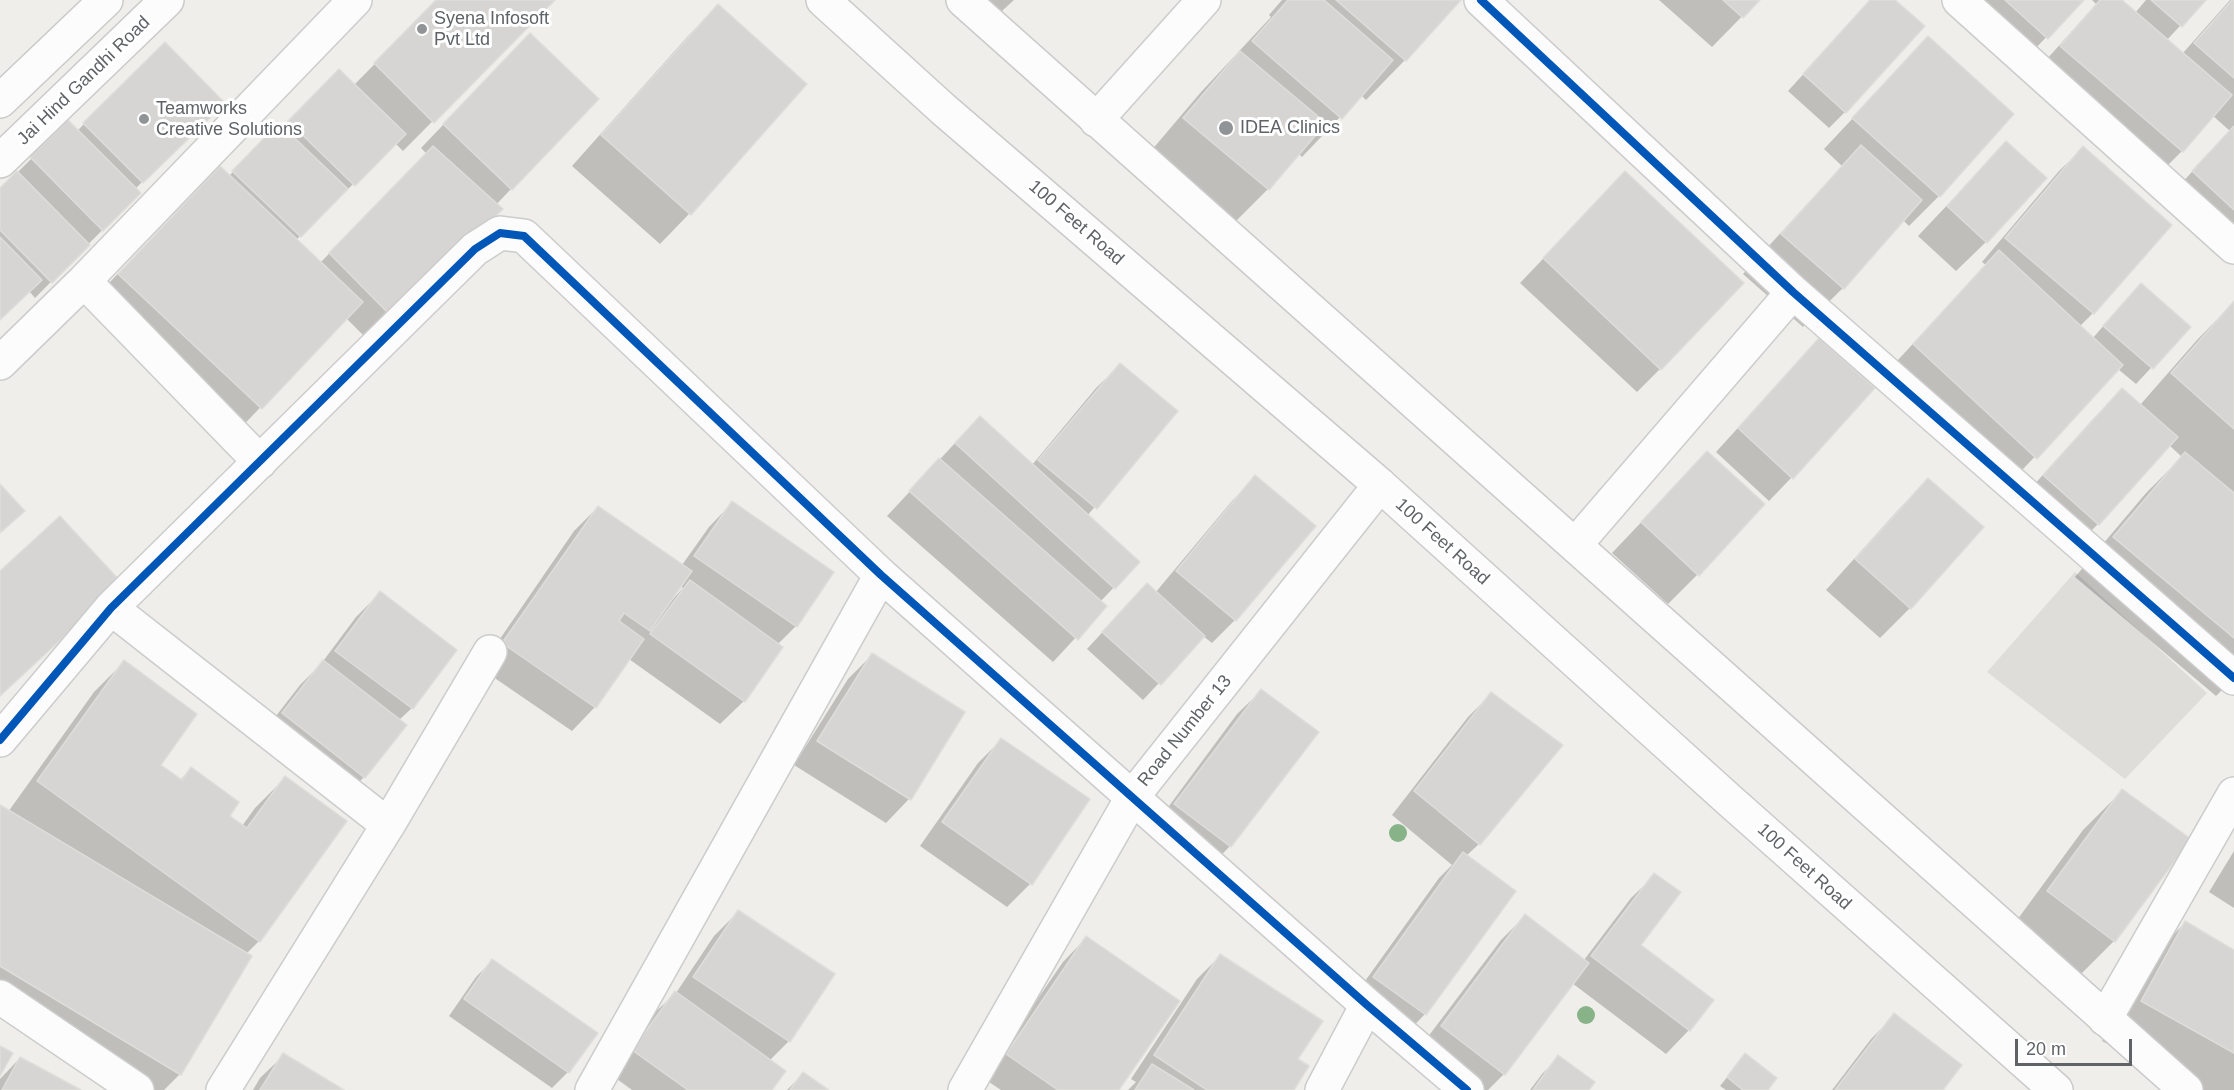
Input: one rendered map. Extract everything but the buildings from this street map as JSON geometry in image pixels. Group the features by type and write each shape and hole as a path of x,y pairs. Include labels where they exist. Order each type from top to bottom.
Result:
{"street":[{"path":"0,101 106,0"},
{"name":"Jai Hind Gandhi Road","path":"0,161 167,0"},
{"path":"0,363 84,281 355,0"},
{"name":"100 Feet Road","path":"823,0 943,109 1380,485 1728,799 2056,1090"},
{"path":"963,0 2186,1090"},
{"path":"1096,120 1204,0"},
{"path":"1481,0 1792,292 2234,678"},
{"path":"1959,0 2234,247"},
{"path":"0,740 111,608 475,249 500,233 524,236 880,575 1367,1005 1467,1090"},
{"path":"84,281 260,462"},
{"path":"1575,545 1792,292"},
{"name":"Road Number 13","path":"965,1090 1132,796 1380,485"},
{"path":"592,1090 880,575"},
{"path":"111,608 388,825"},
{"path":"223,1090 388,825 490,652"},
{"path":"2105,1019 2234,794"},
{"path":"0,997 137,1090"},
{"path":"1322,1090 1367,1005"}],"shaded area":[{"path":"2075,572 2207,693 2125,779 1987,672"}],"cycle path":[{"path":"1481,0 1793,292 2234,678"},
{"path":"0,740 111,608 475,249 500,233 524,236 881,575 1367,1005 1467,1090"}],"place":[{"name":"Syena Infosoft Pvt Ltd","path":"422,29"},
{"name":"Teamworks Creative Solutions","path":"144,119"},
{"name":"IDEA Clinics","path":"1226,128"}]}
